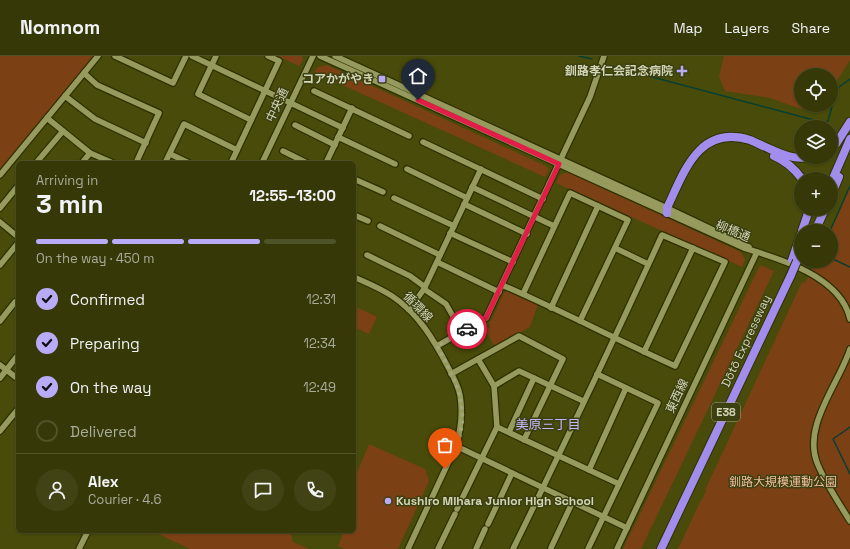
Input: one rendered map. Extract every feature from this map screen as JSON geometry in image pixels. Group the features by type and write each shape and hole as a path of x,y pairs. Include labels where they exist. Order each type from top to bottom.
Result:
{"highway":[{"path":"838,141 850,122"},
{"path":"668,210 692,157 706,145 716,140 729,137 744,139 783,154 794,156"},
{"path":"836,172 850,138"},
{"path":"668,210 697,160 709,149 717,145 729,143 748,145 782,159 797,172"},
{"path":"838,180 850,152"},
{"name":"Dōtō Expressway","path":"661,549 795,268"},
{"name":"Dōtō Expressway","path":"665,549 791,275"}],"street":[{"path":"0,175 98,56"},
{"path":"115,56 173,83 186,56"},
{"path":"192,56 343,128"},
{"path":"216,56 198,94 251,120"},
{"path":"232,161 279,61 268,56"},
{"name":"中央通","path":"263,161 313,56"},
{"name":"柳橋通","path":"320,56 668,210 746,245 757,252 812,274 823,281 840,296 850,319"},
{"name":"柳橋通","path":"335,56 560,162"},
{"path":"437,346 486,318 527,234 590,97 604,56"},
{"path":"84,73 97,85 159,113 137,161"},
{"path":"314,91 409,136"},
{"path":"66,96 94,119 146,143"},
{"path":"327,161 352,108"},
{"path":"47,118 90,153 108,161"},
{"path":"166,161 184,124 236,150"},
{"path":"295,125 335,145"},
{"path":"38,161 63,130"},
{"path":"338,137 395,164"},
{"path":"423,142 543,199"},
{"path":"283,151 302,161"},
{"path":"84,161 90,153"},
{"path":"170,154 185,161"},
{"path":"407,169 467,198"},
{"path":"409,310 424,288 481,169"},
{"path":"356,180 383,192"},
{"path":"472,187 554,226"},
{"path":"0,208 16,188"},
{"path":"523,294 570,193 628,220 580,321"},
{"path":"394,198 454,226"},
{"path":"464,204 527,234"},
{"path":"551,308 598,206"},
{"path":"356,216 368,221"},
{"path":"0,222 16,235"},
{"path":"380,226 440,255"},
{"path":"450,233 513,262"},
{"path":"502,285 523,294 551,308 580,321 613,337 644,352 675,366 725,262 662,235 613,337 597,374 513,549"},
{"path":"0,265 16,245"},
{"path":"615,248 648,264"},
{"path":"644,352 693,248"},
{"name":"東西線","path":"617,549 757,252"},
{"path":"367,255 410,276 446,304 462,332"},
{"path":"437,262 499,292"},
{"name":"循環線","path":"356,278 392,297 409,310 418,320 437,346 460,394 462,408 461,428 456,446 408,549"},
{"path":"0,321 15,302"},
{"path":"451,374 519,336 563,359 524,440"},
{"path":"850,349 817,421 814,447 818,465 850,521"},
{"path":"0,378 16,358"},
{"path":"438,549 497,427 494,386 478,359"},
{"path":"0,365 16,378"},
{"path":"494,386 519,371 583,401"},
{"path":"588,549 658,403 597,374"},
{"path":"509,432 534,378"},
{"path":"589,470 626,388"},
{"path":"0,431 16,411"},
{"path":"497,427 619,484"},
{"path":"456,446 627,528"},
{"path":"476,549 512,473"},
{"path":"551,548 573,502"},
{"path":"79,549 87,533"}],"green space":[{"path":"0,56 93,56 0,172"},
{"path":"278,56 302,56 303,60 299,66"},
{"path":"724,56 850,56 850,60 838,79 838,68 794,68 794,107 770,98 725,91 719,77"},
{"path":"327,65 546,166 549,170 545,177 314,72 318,67"},
{"path":"567,172 741,252 745,260 742,267 556,183 560,175"},
{"name":"釧路大規模運動公園","path":"850,186 850,549 678,549 802,282 805,283 812,268 838,268 838,224 833,224 838,216"},
{"path":"760,265 774,271 641,549 623,549"},
{"path":"507,291 538,304 530,327 495,347 485,330 490,327 489,322 491,321 504,293"},
{"path":"356,307 377,317 369,334 356,328"},
{"name":"Kushiro Mihara Junior High School","path":"369,444 425,469 429,481 398,549 344,549 338,546 343,533 356,533 356,475"},
{"path":"156,533 291,533 293,542 309,549 190,549"}],"waterway":[{"path":"579,56 592,59"},
{"path":"611,66 825,123 828,121 839,87 850,79"},
{"path":"833,224 850,186"},
{"path":"838,261 850,267"},
{"path":"850,427 833,439 850,474"}],"way so far":[{"path":"445,469 456,446 461,428 462,408 457,385 437,346 467,329"}],"place":[{"name":"釧路孝仁会記念病院","path":"682,71"},
{"name":"コアかがやき","path":"382,79"},
{"name":"Kushiro Mihara Junior High School","path":"388,501"}],"district":[{"name":"美原三丁目","path":"548,424"}],"route":[{"path":"418,100 559,164 486,318 467,329"}]}
